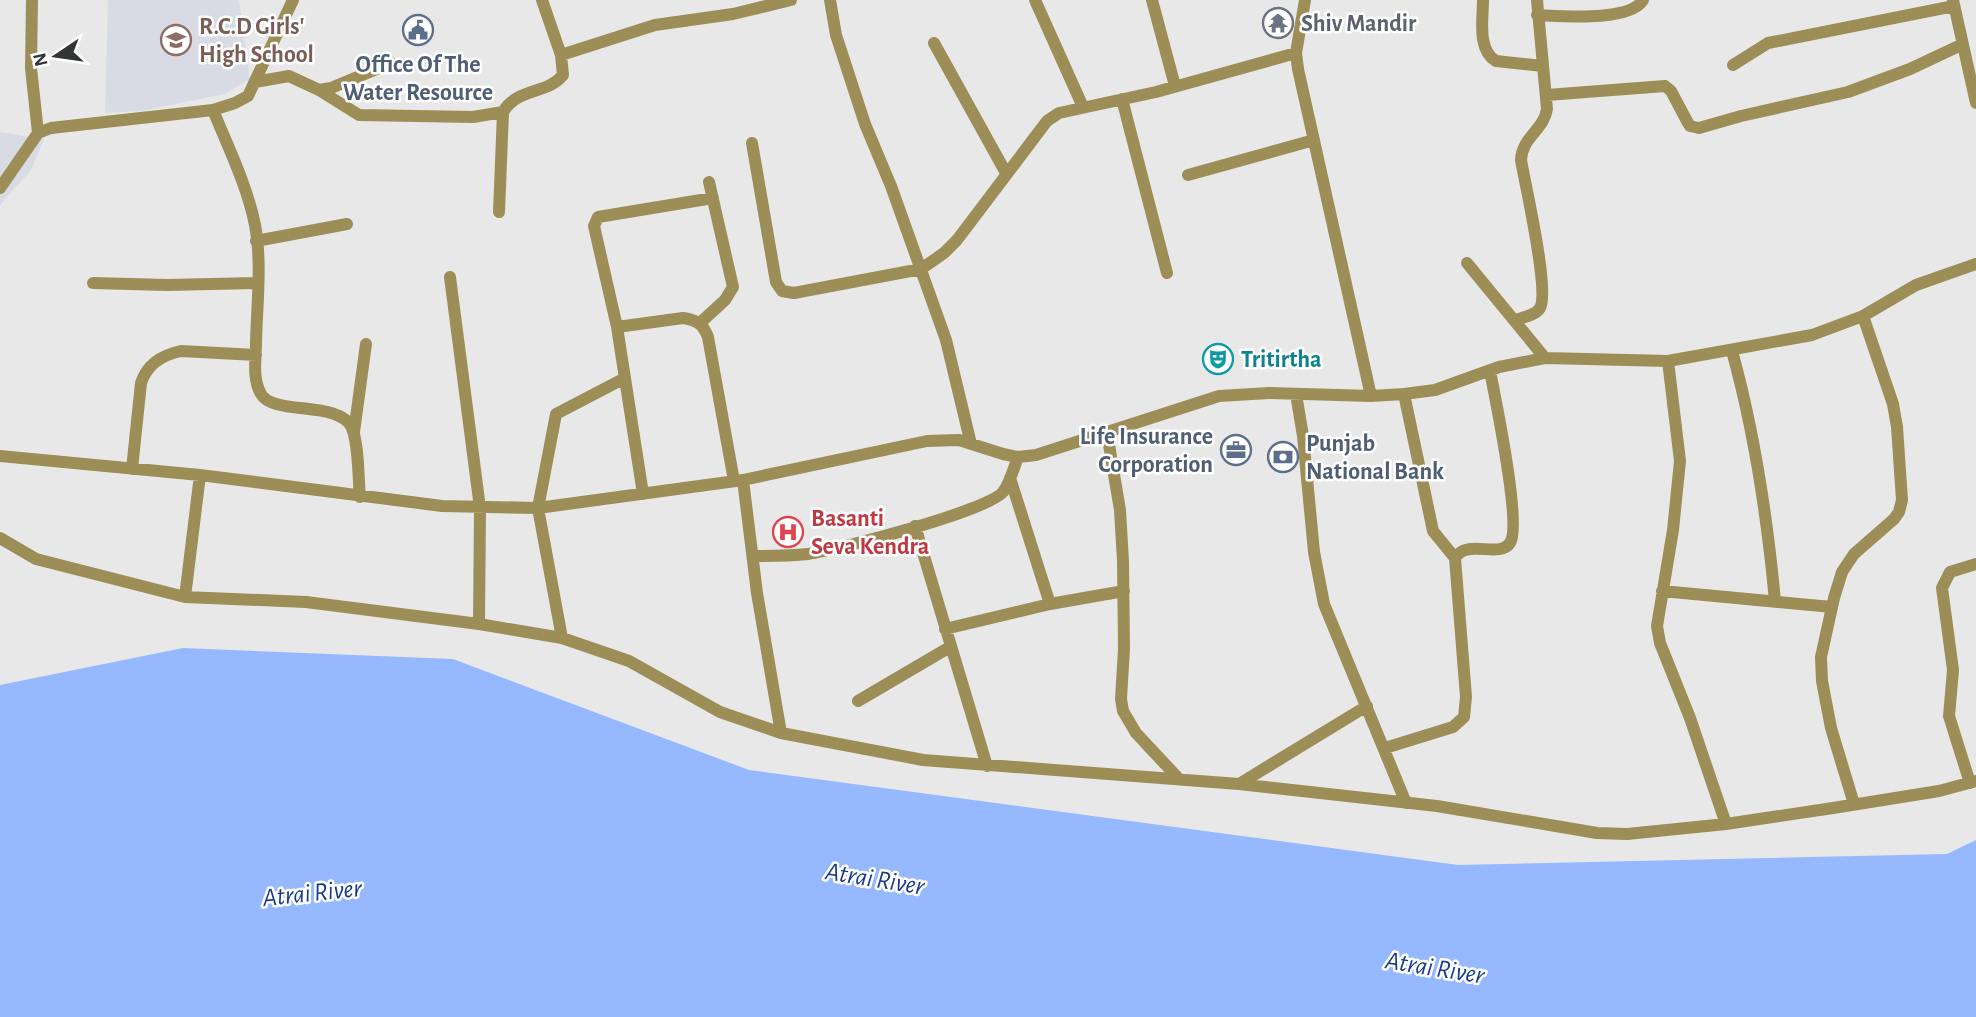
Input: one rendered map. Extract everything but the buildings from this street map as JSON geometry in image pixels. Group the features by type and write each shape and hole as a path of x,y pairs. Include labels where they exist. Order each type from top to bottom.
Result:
{"street":[{"path":"32,0 31,68 38,133"},
{"path":"0,188 38,133 51,128 213,110 248,96 293,0"},
{"path":"499,212 503,112 509,102 558,81 563,75 561,55 542,0"},
{"path":"561,55 655,24 791,0"},
{"path":"830,0 836,35 865,124 946,340 971,443"},
{"path":"1035,0 1083,107"},
{"path":"1152,0 1175,86"},
{"path":"1305,0 1296,53 1371,396"},
{"path":"1483,0 1484,41 1490,57 1496,61 1543,66"},
{"path":"1516,320 1535,313 1542,302 1541,276 1521,160 1524,143 1543,123 1546,115 1547,95 1537,0"},
{"path":"1537,15 1612,14 1630,11 1640,6 1643,0"},
{"path":"1733,65 1768,43 1953,3 1976,103"},
{"path":"933,43 1006,173"},
{"path":"1547,95 1665,86 1671,91 1690,126 1699,128 1849,92 1910,69 1961,45"},
{"path":"752,143 776,282 782,291 794,293 921,269 957,240 1006,173 1048,121 1059,113 1175,86 1296,53"},
{"path":"319,90 331,88 391,63"},
{"path":"255,82 289,76 319,90 359,115 473,117 503,112"},
{"path":"1122,99 1167,273"},
{"path":"213,110 247,194 255,226 257,383 264,398 271,402 338,414 348,422 353,436 360,497"},
{"path":"1188,175 1314,139"},
{"path":"700,323 731,293 733,287 709,182"},
{"path":"643,494 617,327 594,226 598,217 713,198"},
{"path":"256,241 346,224"},
{"path":"1467,263 1545,359"},
{"path":"0,456 200,475 360,497 480,508 538,508 738,480 945,439 971,443 1018,457 1036,455 1219,396 1241,393 1371,396 1404,394 1435,390 1490,371 1545,359 1668,361 1732,351 1811,335 1863,316 1916,285 1976,264"},
{"path":"450,277 480,508 479,624"},
{"path":"93,283 257,283"},
{"path":"1854,804 1831,727 1822,681 1821,657 1842,572 1854,554 1894,519 1902,500 1893,404 1863,316"},
{"path":"617,327 682,318 700,323 704,327 753,556 781,733"},
{"path":"353,436 366,344"},
{"path":"132,469 141,383 151,365 171,353 181,351 256,355"},
{"path":"1732,351 1755,447 1767,515 1775,601"},
{"path":"1668,361 1680,461 1673,530 1657,626 1660,643 1726,824"},
{"path":"1455,558 1461,551 1468,549 1505,547 1512,539 1508,463 1490,371"},
{"path":"562,638 538,508 556,414 625,378"},
{"path":"1296,394 1317,572 1324,604 1406,803"},
{"path":"1385,748 1460,723 1464,717 1466,697 1455,558 1433,531 1404,394"},
{"path":"1107,433 1120,510 1124,591 1123,711 1136,733 1179,779"},
{"path":"753,556 809,554 981,506 1004,490 1018,457"},
{"path":"185,597 200,475"},
{"path":"1010,478 1050,604"},
{"path":"915,526 987,766"},
{"path":"0,538 36,559 185,597 306,602 479,624 562,638 629,661 720,712 781,733 851,748 923,760 987,766 1239,784 1406,803 1597,833 1627,834 1726,824 1940,791 1973,782 1949,716 1953,670 1942,588 1950,572 1976,564"},
{"path":"945,629 1050,604 1124,591"},
{"path":"1662,591 1832,607"},
{"path":"858,701 950,647"},
{"path":"1239,784 1367,706"}],"shaded area":[{"name":"R.C.D Girls' High School","path":"108,0 239,0 250,79 224,94 142,111 105,113"},
{"path":"0,132 44,139 31,170 0,205"}],"water":[{"name":"Atrai River","path":"183,648 453,659 749,770 1458,865 1947,854 1976,840 1976,1017 0,1017 0,685"}],"place":[{"name":"Shiv Mandir","path":"1278,23"},
{"name":"Office Of The Water Resource","path":"418,30"},
{"name":"R.C.D Girls' High School","path":"176,40"},
{"name":"Tritirtha","path":"1218,359"},
{"name":"Life Insurance Corporation","path":"1236,450"},
{"name":"Punjab National Bank","path":"1283,457"},
{"name":"Basanti Seva Kendra","path":"788,532"}]}
